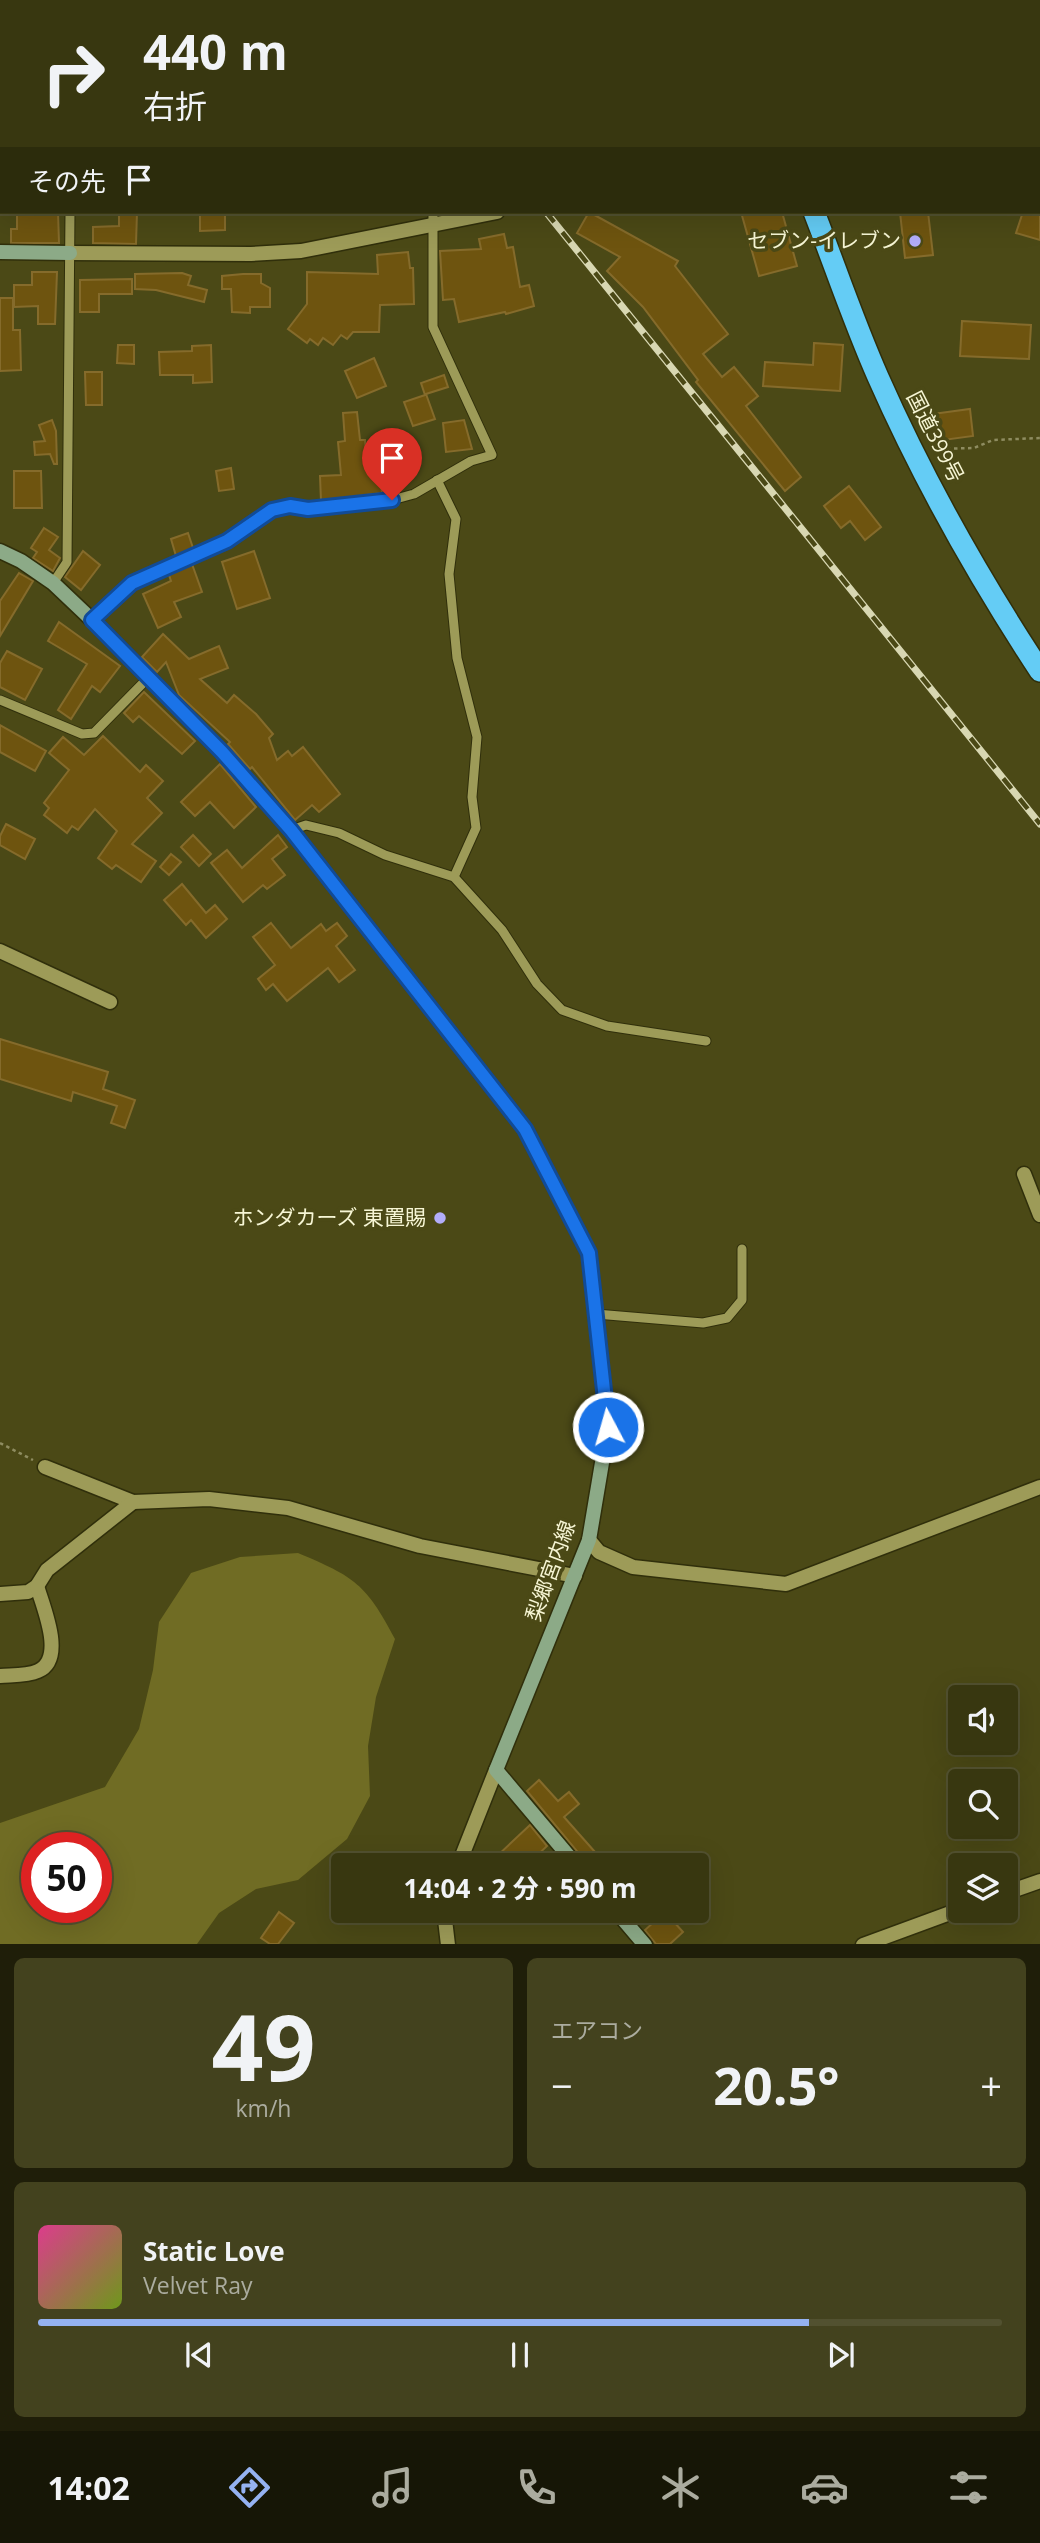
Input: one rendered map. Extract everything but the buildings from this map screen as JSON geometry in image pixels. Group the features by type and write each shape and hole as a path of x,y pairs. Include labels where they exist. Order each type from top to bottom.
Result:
{"highway":[{"name":"国道399号","path":"815,214 877,376 981,581 1040,671"}],"main road":[{"path":"0,252 70,253"},
{"name":"梨郷宮内線","path":"0,551 21,561 53,583 92,620 147,679 222,752 291,830 525,1129 589,1253 608,1427 589,1540 496,1770"},
{"path":"496,1770 566,1853"},
{"path":"627,1923 645,1944"}],"street":[{"path":"70,253 301,251 433,218 476,214"},
{"path":"0,951 110,1002"},
{"path":"1024,1174 1040,1215"},
{"path":"46,1467 133,1502 209,1499 288,1508 420,1546 575,1576"},
{"path":"589,1540 599,1552 633,1567 786,1584 1040,1487"},
{"path":"0,1594 28,1592 37,1586 47,1570 133,1502"},
{"path":"0,1676 37,1672 47,1665 51,1652 51,1636 37,1586"},
{"path":"463,1853 496,1770"},
{"path":"1018,1889 1040,1881"},
{"path":"863,1944 948,1914"},
{"path":"445,1923 448,1944"}],"lane":[{"path":"53,583 67,562 70,214"},
{"path":"92,620 132,583 227,541 272,510 290,506 308,509 392,500 414,494 471,461 492,455 433,327 433,218"},
{"path":"437,480 456,519 449,573 457,658 477,737 472,797 477,828 454,877"},
{"path":"0,700 82,734 94,733 147,679"},
{"path":"291,830 306,825 339,833 386,855 454,877 502,930 537,984 562,1010 607,1026 706,1041"},
{"path":"596,1314 703,1323 727,1318 742,1300 742,1249"}],"path":[{"path":"908,438 928,449 954,450 974,448 993,440 1040,438"},
{"path":"0,1443 46,1467"}],"shaded area":[{"path":"298,1553 346,1576 367,1594 395,1639 376,1697 368,1746 370,1796 347,1839 298,1880 256,1889 219,1913 197,1944 0,1944 0,1823 105,1787 139,1729 153,1670 159,1622 191,1573 240,1557"}],"railway":[{"path":"548,214 1040,824"}],"place":[{"name":"セブン-イレブン","path":"915,241"},
{"name":"ホンダカーズ 東置賜","path":"440,1218"}],"route":[{"path":"392,500 308,509 290,506 272,510 227,541 132,583 92,620 147,679 222,752 291,830 525,1129 589,1253 608,1427"}]}
